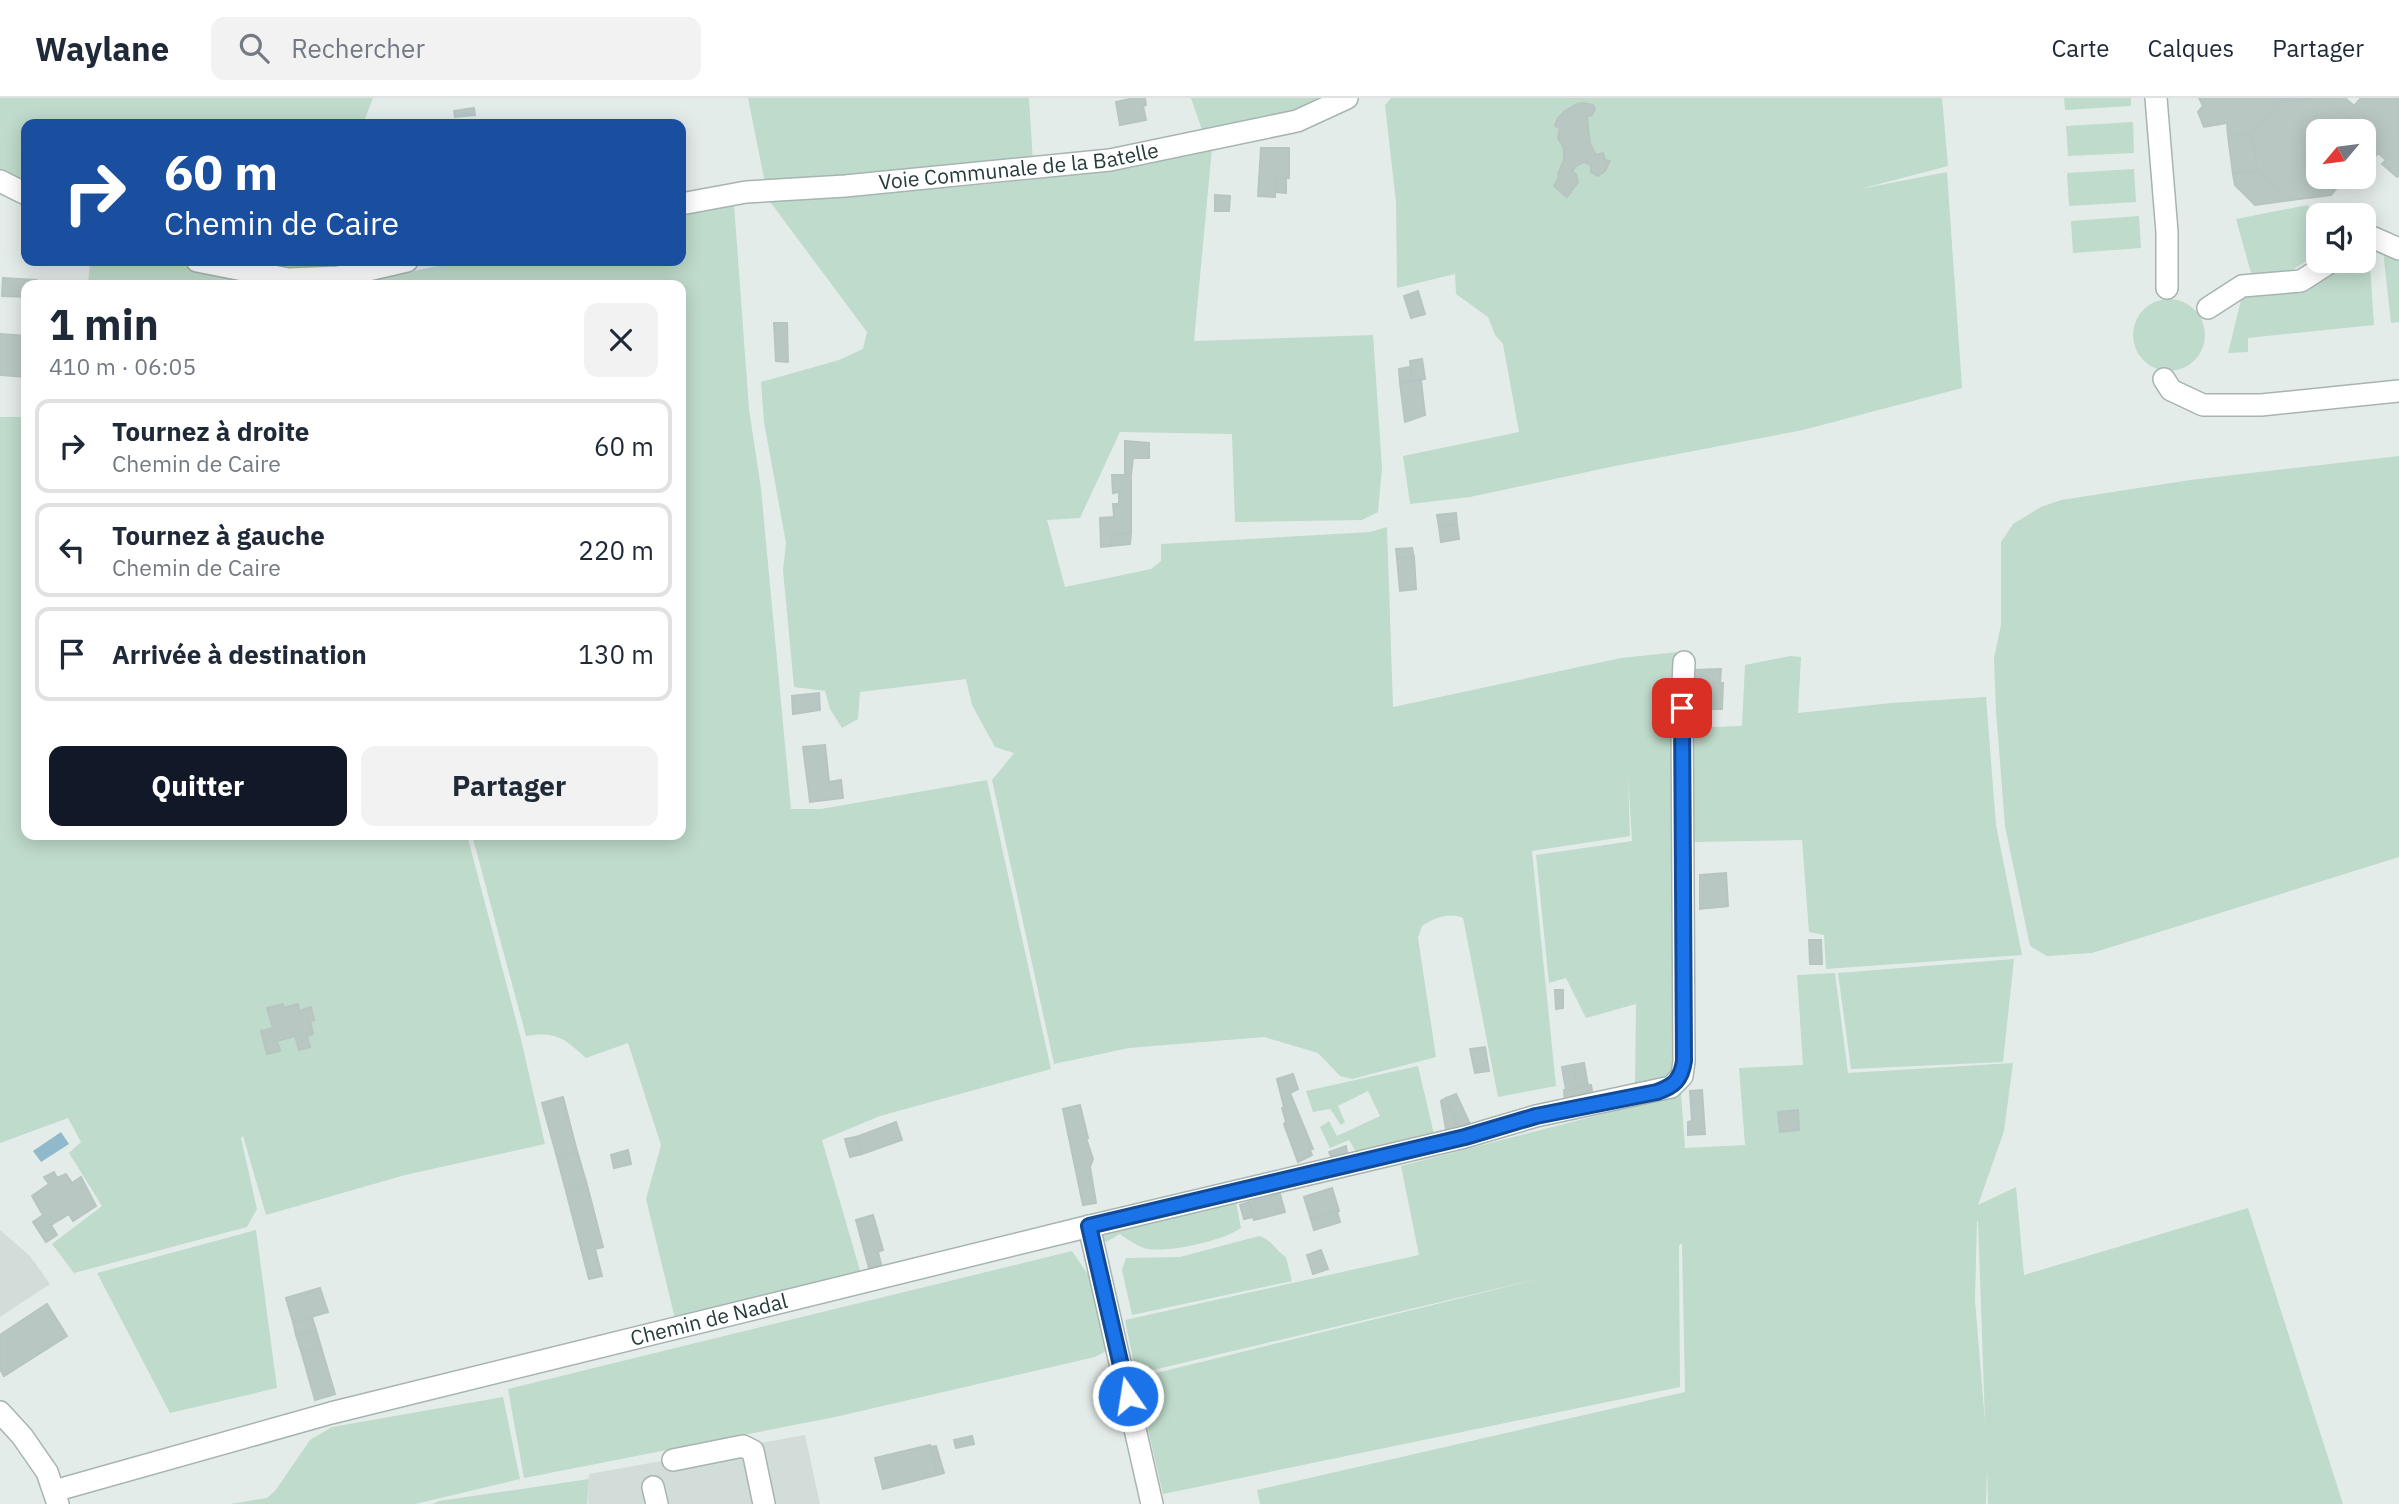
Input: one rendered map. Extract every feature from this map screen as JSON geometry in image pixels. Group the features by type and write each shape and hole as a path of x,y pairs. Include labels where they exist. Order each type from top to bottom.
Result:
{"street":[{"name":"Voie Communale de la Batelle","path":"686,203 746,192 845,186 1110,160 1297,121 1347,98"},
{"path":"2156,98 2167,232 2168,288"},
{"path":"0,181 21,192"},
{"path":"2376,239 2399,249"},
{"path":"222,266 288,279 338,277 385,266"},
{"path":"2208,308 2242,286 2301,281 2313,273"},
{"path":"2164,379 2171,390 2203,405 2262,405 2399,391"},
{"name":"Chemin de Nadal","path":"56,1498 331,1413 1089,1226 1465,1137 1536,1116 1671,1087 1682,1076 1684,1061 1684,662"},
{"path":"1089,1226 1152,1504"},
{"path":"1,1414 22,1436 47,1472 56,1498"},
{"path":"673,1460 743,1446 753,1451 764,1504"}],"shaded area":[{"path":"0,1230 30,1256 50,1284 0,1317"},
{"path":"805,1435 820,1504 588,1504 589,1474"}],"green space":[{"path":"0,98 373,98 365,119 21,119 21,184 0,174"},
{"path":"748,98 1029,98 1033,162 765,183"},
{"path":"1191,98 1337,98 1271,119 1202,130"},
{"path":"1391,98 1942,98 1948,166 1860,189 1947,172 1962,388 1803,430 1470,497 1410,504 1403,456 1519,432 1503,344 1495,335 1488,317 1456,294 1455,274 1397,288 1396,203 1385,105"},
{"path":"2064,98 2131,98 2131,106 2065,110"},
{"path":"2133,122 2134,153 2068,156 2066,126"},
{"path":"1212,148 1194,341 1373,335 1382,468 1378,512 1362,520 1235,522 1232,434 1120,432 1080,518 1047,520 1065,587 1151,569 1161,561 1161,544 1370,532 1387,527 1393,707 1621,658 1678,652 1677,1071 1658,1084 1635,1085 1636,1004 1586,1018 1566,978 1549,983 1536,855 1632,841 1628,775 1630,836 1532,851 1556,1086 1498,1097 1463,918 1452,916 1437,918 1422,926 1418,938 1436,1057 1352,1079 1340,1076 1318,1053 1264,1037 1129,1048 1054,1064 992,780 1014,753 995,747 972,705 966,679 860,692 858,719 842,728 830,709 825,691 794,687 783,570 786,543 764,422 761,382 839,360 863,349 867,332 768,199 1031,180 1130,166"},
{"path":"2134,169 2136,202 2069,206 2067,173"},
{"path":"734,204 749,409 761,489 791,809 821,809 987,780 1051,1069 880,1116 822,1140 861,1274 676,1323 646,1199 661,1145 628,1043 586,1058 572,1045 552,1035 526,1036 473,840 686,840 686,280 374,280 438,266 686,266 686,214"},
{"path":"2306,205 2306,262 2286,278 2257,278 2251,273 2236,219"},
{"path":"2139,216 2141,248 2073,253 2071,221"},
{"path":"2383,250 2399,259 2399,322 2391,323"},
{"path":"90,266 184,266 270,280 88,280"},
{"path":"259,266 346,266 315,273"},
{"path":"2333,273 2371,273 2374,325 2248,338 2248,352 2228,353 2242,296 2314,286"},
{"path":"2169,299 2189,305 2199,315 2205,335 2199,355 2189,365 2169,371 2149,365 2139,355 2133,335 2139,315 2149,305"},
{"path":"0,417 21,417 21,840 468,840 521,1039 545,1144 405,1175 266,1215 243,1136 241,1138 257,1209 247,1227 74,1273 52,1244 102,1206 69,1153 81,1142 68,1118 0,1143"},
{"path":"2399,456 2399,857 2092,953 2047,956 2030,946 2005,826 1996,711 1994,658 2001,625 2001,542 2013,524 2041,507 2061,500 2190,480"},
{"path":"1790,656 1801,657 1798,713 1986,697 1996,825 2022,955 1826,969 1824,935 1809,932 1802,840 1692,842 1689,728 1742,726 1745,665"},
{"path":"2014,959 2003,1062 1851,1069 1838,973"},
{"path":"1835,973 1848,1073 2013,1063 2004,1131 1978,1205 2016,1187 2024,1275 2248,1208 2343,1504 1988,1504 1987,1468 1986,1504 1260,1504 1257,1490 1685,1392 1682,1244 1679,1245 1680,1387 1163,1494 1136,1378 1542,1278 1136,1374 1125,1320 1419,1255 1401,1166 1681,1094 1685,1148 1745,1145 1739,1068 1803,1065 1797,975","holes":["1978,1221 1985,1422 1975,1300"]},
{"path":"1418,1066 1434,1134 1356,1152 1349,1140 1330,1148 1320,1127 1329,1121 1337,1136 1380,1116 1368,1091 1338,1106 1345,1122 1341,1125 1330,1109 1313,1112 1306,1091"},
{"path":"1235,1197 1241,1228 1194,1245 1165,1249 1144,1248 1120,1234 1106,1242 1099,1240 1095,1228"},
{"path":"256,1230 277,1388 170,1413 97,1273"},
{"path":"1259,1236 1286,1257 1292,1281 1132,1315 1122,1270 1126,1258 1180,1257"},
{"path":"1072,1251 1089,1276 1106,1351 1095,1357 835,1417 524,1478 508,1389"},
{"path":"503,1397 520,1479 415,1504 230,1504 267,1498 275,1491 310,1440 332,1427"},
{"path":"589,1479 587,1504 432,1504 439,1501"}],"water":[{"path":"61,1132 69,1144 41,1162 33,1151"}],"building":[{"path":"1145,98 1146,105 1143,106 1146,120 1120,125 1116,102"},
{"path":"2199,98 2313,98 2280,102 2252,133 2228,136 2227,123 2204,127 2198,112 2203,106"},
{"path":"2326,98 2351,119 2306,119 2306,189 2336,189 2331,195 2292,200 2257,171 2252,133 2280,102"},
{"path":"2326,98 2345,98 2368,118 2351,119"},
{"path":"2361,98 2399,98 2397,177 2382,164 2386,160 2378,153 2376,155 2376,119 2368,119 2354,106"},
{"path":"1584,103 1593,105 1595,109 1592,115 1587,117 1590,144 1596,155 1603,153 1605,160 1610,161 1605,171 1598,176 1591,172 1591,165 1584,162 1575,167 1572,172 1576,174 1578,182 1567,197 1554,186 1564,160 1563,146 1558,138 1560,128 1555,126 1565,111"},
{"path":"474,108 475,115 455,117 454,111"},
{"path":"2252,133 2257,171 2233,174 2228,136"},
{"path":"1261,148 1289,148 1289,178 1275,179 1275,197 1258,196"},
{"path":"2257,171 2292,200 2255,205 2235,185 2233,174"},
{"path":"1286,178 1286,193 1275,192 1275,179"},
{"path":"1215,195 1230,196 1229,211 1215,211"},
{"path":"3,278 36,280 21,280 21,297 2,296"},
{"path":"1418,291 1425,314 1411,318 1404,296"},
{"path":"774,323 787,323 788,362 776,361"},
{"path":"0,334 21,336 21,377 0,375"},
{"path":"1422,359 1425,379 1412,381 1410,361"},
{"path":"1410,367 1412,381 1400,383 1399,369"},
{"path":"1421,380 1425,415 1405,422 1400,383"},
{"path":"1125,441 1149,443 1149,458 1133,458 1131,475 1125,475"},
{"path":"1112,475 1131,475 1131,533 1112,534 1111,546 1101,547 1100,518 1114,517 1113,504 1119,504 1119,492 1113,493"},
{"path":"1456,513 1457,524 1439,527 1437,515"},
{"path":"1457,524 1459,539 1441,542 1439,527"},
{"path":"1131,533 1130,544 1111,546 1112,534"},
{"path":"1412,548 1414,557 1397,558 1396,549"},
{"path":"1414,557 1416,589 1400,591 1397,558"},
{"path":"1721,669 1720,683 1694,683 1694,670"},
{"path":"1702,683 1723,683 1722,709 1702,709"},
{"path":"819,693 820,710 793,714 792,696"},
{"path":"825,745 829,782 841,780 843,798 810,802 803,747"},
{"path":"1726,873 1728,906 1700,909 1700,875"},
{"path":"1809,940 1821,940 1822,964 1810,964"},
{"path":"1555,990 1563,990 1563,1008 1556,1009"},
{"path":"283,1004 283,1008 298,1004 299,1011 311,1007 314,1020 310,1021 313,1034 307,1036 310,1047 299,1050 295,1036 277,1041 280,1051 267,1054 261,1031 273,1028 267,1008"},
{"path":"1485,1047 1489,1071 1475,1073 1470,1049"},
{"path":"1584,1063 1588,1086 1577,1088 1573,1065"},
{"path":"1573,1065 1577,1088 1566,1090 1562,1067"},
{"path":"1293,1074 1298,1089 1290,1093 1313,1149 1310,1150 1312,1155 1298,1162 1284,1124 1284,1107 1277,1079"},
{"path":"1591,1085 1593,1097 1565,1102 1564,1090"},
{"path":"1702,1090 1705,1134 1688,1135 1688,1122 1692,1121 1690,1091"},
{"path":"1456,1094 1470,1124 1459,1129 1446,1098"},
{"path":"563,1097 577,1151 557,1157 542,1103"},
{"path":"1446,1098 1459,1129 1447,1135 1441,1101"},
{"path":"1080,1105 1093,1159 1090,1167 1096,1203 1083,1205 1063,1109"},
{"path":"1798,1110 1799,1130 1780,1132 1778,1112"},
{"path":"896,1122 902,1140 862,1154 856,1137"},
{"path":"856,1137 862,1154 850,1157 845,1139"},
{"path":"1346,1146 1348,1159 1335,1164 1329,1152"},
{"path":"628,1150 631,1164 614,1168 611,1155"},
{"path":"577,1151 587,1185 566,1191 557,1157"},
{"path":"54,1172 57,1178 66,1174 72,1183 81,1177 96,1206 73,1221 69,1214 51,1225 57,1235 46,1242 33,1222 43,1215 32,1196 49,1184 44,1177"},
{"path":"587,1185 603,1247 595,1249 602,1276 589,1279 566,1191"},
{"path":"1332,1188 1339,1211 1311,1220 1304,1197"},
{"path":"1280,1194 1285,1212 1254,1220 1249,1202"},
{"path":"1249,1202 1253,1217 1244,1219 1240,1205"},
{"path":"1337,1211 1340,1222 1314,1230 1311,1220"},
{"path":"873,1215 883,1250 878,1252 882,1268 870,1272 856,1220"},
{"path":"1321,1250 1328,1269 1313,1274 1307,1255"},
{"path":"320,1288 328,1312 293,1322 286,1298"},
{"path":"47,1304 67,1336 4,1376 0,1369 0,1335"},
{"path":"312,1317 316,1330 296,1335 293,1322"},
{"path":"316,1330 321,1347 302,1354 296,1335"},
{"path":"321,1347 335,1394 315,1400 302,1354"},
{"path":"972,1436 974,1444 956,1448 954,1440"},
{"path":"930,1445 937,1475 883,1489 875,1458"},
{"path":"936,1446 944,1473 937,1475 930,1447"}],"route":[{"path":"1128,1396 1089,1226 1465,1137 1536,1116 1657,1092 1671,1087 1682,1076 1682,708"}]}
